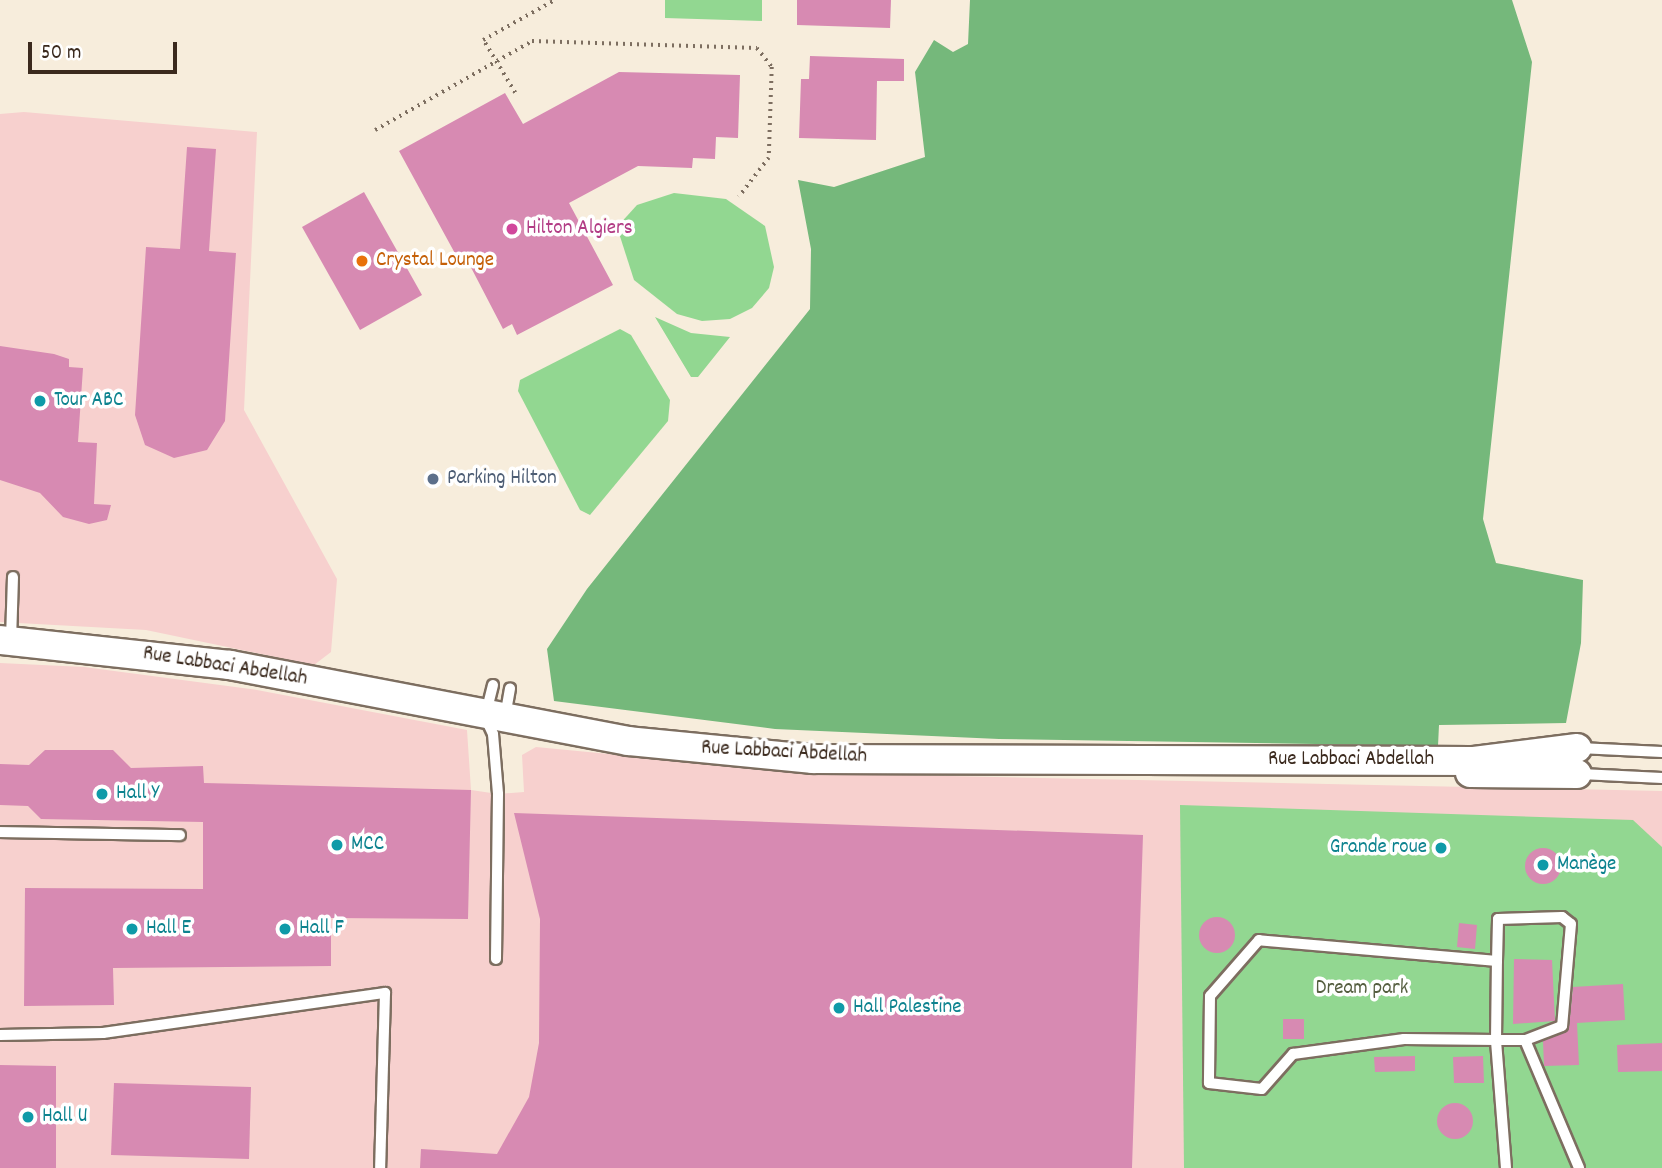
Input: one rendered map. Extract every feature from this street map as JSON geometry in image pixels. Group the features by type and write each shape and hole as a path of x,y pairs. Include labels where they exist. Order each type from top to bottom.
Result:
{"street":[{"name":"Rue Labbaci Abdellah","path":"6,646 230,664 494,724 628,741 812,758 1577,761"}],"lane":[{"path":"6,646 13,577"},
{"path":"493,685 496,959"},
{"path":"494,724 510,688"},
{"path":"1577,761 1662,752"},
{"path":"1577,761 1662,778"},
{"path":"0,832 180,835"},
{"path":"1497,961 1259,940 1210,996 1209,1083 1262,1089 1293,1054 1404,1039 1496,1040 1525,1040 1562,1026 1572,924 1562,917 1501,916 1497,961 1496,1040 1506,1168"},
{"path":"0,1035 103,1033 385,993 380,1168"},
{"path":"1525,1040 1579,1168"}],"path":[{"path":"515,93 483,40 555,0"},
{"path":"375,130 532,41 757,48 772,67 769,158 739,197"}],"shaded area":[{"path":"24,112 257,132 244,410 337,579 331,652 314,665 146,630 0,622 0,114"},
{"path":"0,663 84,667 257,690 467,730 471,790 498,794 524,792 522,755 536,747 807,773 1662,791 1662,1168 0,1168"}],"green space":[{"path":"665,0 762,0 762,21 665,18"},
{"path":"970,0 1512,0 1532,62 1483,519 1496,563 1583,580 1581,643 1566,723 1439,725 1438,746 999,739 775,729 554,701 547,649 587,589 810,309 811,249 798,180 834,187 925,157 915,72 934,40 953,52 968,44"},
{"path":"674,193 726,199 765,226 774,267 769,288 752,308 730,319 702,321 677,314 634,280 617,227 637,205"},
{"path":"655,317 691,333 730,337 698,377 691,377"},
{"path":"620,329 631,335 670,400 668,421 590,515 580,510 518,391 520,380"},
{"name":"Dream park","path":"1180,805 1633,820 1662,847 1662,1168 1184,1168"}],"building":[{"path":"797,0 891,0 890,28 797,25"},
{"path":"810,56 904,59 904,81 877,81 876,140 799,138 801,79 809,79"},
{"name":"Hilton Algiers","path":"619,72 740,75 738,138 716,137 715,159 693,158 692,168 638,166 569,203 613,285 517,335 512,324 503,329 464,254 457,257 399,151 505,93 523,124"},
{"path":"187,147 216,149 209,251 236,253 225,421 207,450 174,458 145,445 135,415 146,247 180,249"},
{"name":"Crystal Lounge","path":"364,192 422,295 360,330 302,227"},
{"path":"0,346 54,354 69,359 69,367 83,368 78,442 97,443 94,504 111,505 107,520 89,524 63,517 40,493 0,480"},
{"path":"45,750 113,750 131,768 203,766 204,783 471,790 468,919 331,918 331,966 113,968 114,1005 24,1006 25,888 203,889 203,822 41,819 28,806 0,805 0,764 29,765"},
{"name":"Hall Palestine","path":"514,813 1143,835 1132,1168 420,1168 421,1149 497,1154 529,1097 539,1043 540,919"},
{"name":"Manège","path":"1543,848 1555,854 1561,866 1555,878 1543,884 1531,878 1525,866 1531,854"},
{"path":"1217,917 1229,923 1235,935 1229,947 1217,953 1205,947 1199,935 1205,923"},
{"path":"1459,923 1477,925 1475,949 1457,947"},
{"path":"1514,959 1552,960 1555,1021 1513,1024"},
{"path":"1623,984 1625,1020 1577,1023 1579,1065 1544,1066 1543,1041 1569,1027 1573,987"},
{"path":"1283,1019 1304,1019 1304,1039 1283,1039"},
{"path":"1662,1043 1662,1071 1618,1072 1617,1045"},
{"path":"1415,1056 1415,1071 1375,1072 1374,1057"},
{"path":"1483,1056 1484,1083 1454,1083 1453,1057"},
{"name":"Hall U","path":"0,1065 56,1066 56,1168 0,1168"},
{"path":"114,1083 251,1087 249,1159 111,1155"},
{"path":"1455,1103 1468,1108 1473,1121 1468,1134 1455,1139 1442,1134 1437,1121 1442,1108"}],"place":[{"name":"Hilton Algiers","path":"512,229"},
{"name":"Crystal Lounge","path":"362,261"},
{"name":"Tour ABC","path":"40,401"},
{"name":"Parking Hilton","path":"433,479"},
{"name":"Hall Y","path":"102,794"},
{"name":"MCC","path":"337,845"},
{"name":"Grande roue","path":"1441,848"},
{"name":"Manège","path":"1543,865"},
{"name":"Hall E","path":"132,929"},
{"name":"Hall F","path":"285,929"},
{"name":"Hall Palestine","path":"839,1008"},
{"name":"Hall U","path":"28,1117"}]}
